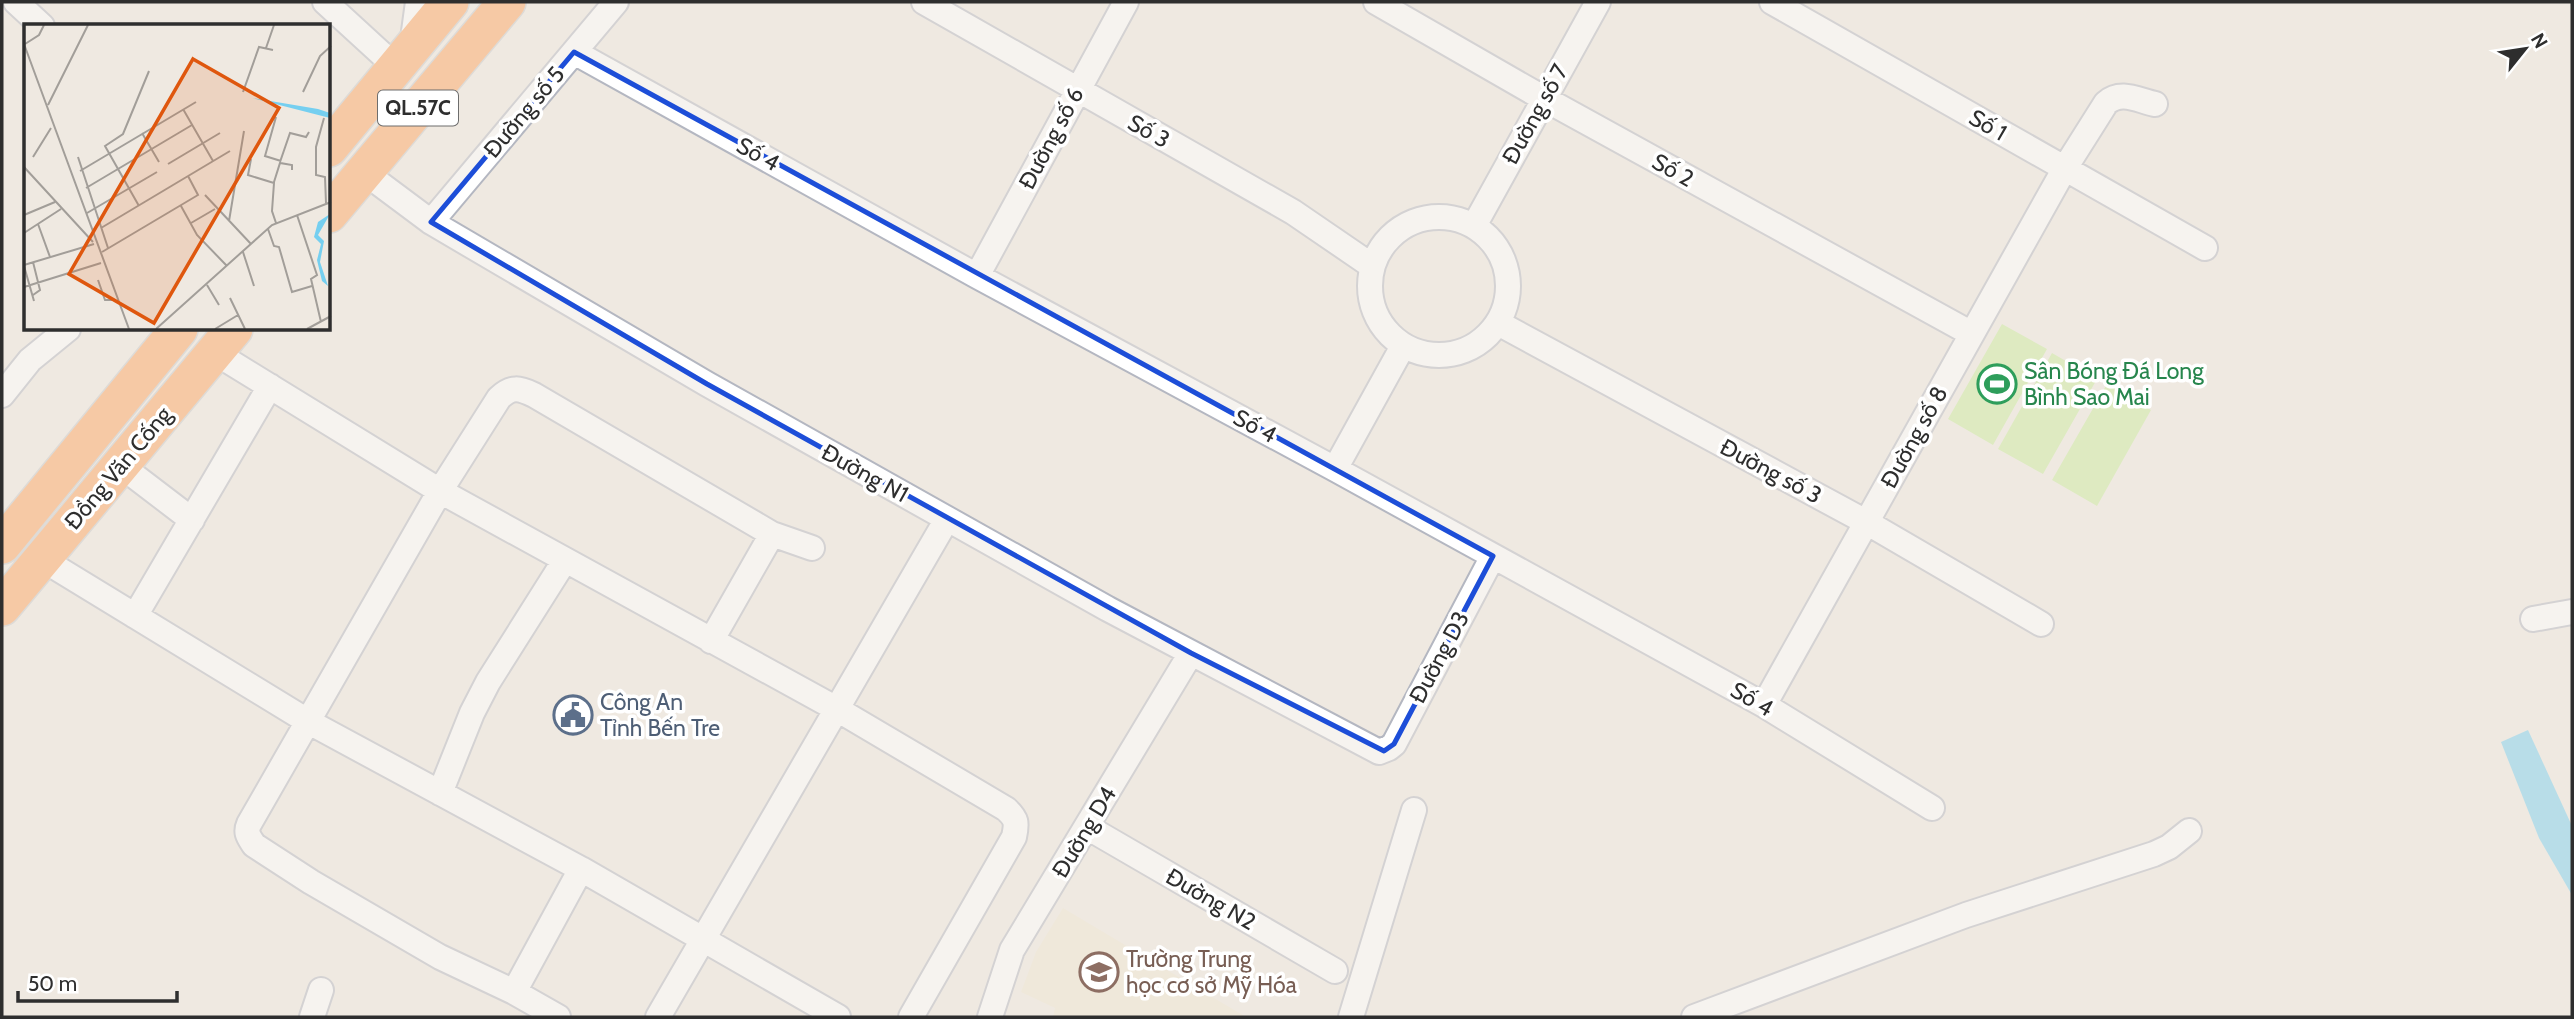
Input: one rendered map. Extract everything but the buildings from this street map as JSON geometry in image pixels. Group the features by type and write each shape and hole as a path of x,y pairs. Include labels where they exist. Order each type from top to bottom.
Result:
{"highway":[{"name":"QL.57C","path":"331,146 450,2"},
{"name":"QL.57C","path":"331,212 507,2"},
{"name":"Đồng Văn Cống","path":"3,543 177,331"},
{"name":"Đồng Văn Cống","path":"2,607 224,340"},
{"path":"88,439 120,466"}],"street":[{"path":"16,2 40,24"},
{"path":"325,2 404,57 418,2"},
{"name":"Đường số 5","path":"432,222 616,2"},
{"name":"Số 3","path":"924,2 1293,212 1372,266"},
{"name":"Đường số 6","path":"977,275 1126,2"},
{"name":"Số 2","path":"1376,2 1543,98 1972,334"},
{"name":"Đường số 7","path":"1474,226 1598,2"},
{"name":"Số 1","path":"1772,2 2205,248"},
{"name":"Số 4","path":"574,52 1764,705 1932,808"},
{"name":"Đường số 8","path":"1764,705 2065,168 2106,103 2114,96 2155,104"},
{"name":"Đường N1","path":"364,172 432,222 706,384 1191,653 1379,752"},
{"path":"1425,217 1451,217 1474,226 1491,241 1503,259 1508,281 1506,303 1497,323 1486,337 1472,348 1455,354 1437,356 1419,353 1403,346 1381,325 1370,296 1372,266 1384,243 1402,226 1425,217"},
{"name":"Đường số 3","path":"1497,323 1866,522 2041,624"},
{"path":"2,395 30,360 66,331"},
{"path":"224,340 270,386 440,491 835,708 1006,809 1015,817 1017,824 1014,837 911,1017"},
{"path":"1335,469 1403,346"},
{"path":"135,616 270,386"},
{"path":"558,1017 514,992 440,957 312,882 254,845 248,836 249,824 440,491 499,398 514,388 534,396 772,534 812,548"},
{"path":"120,466 192,520"},
{"path":"659,1017 835,708 947,519"},
{"path":"711,641 772,534"},
{"name":"Đường D3","path":"1379,752 1394,744 1493,556"},
{"path":"42,559 309,722 581,869 838,1017"},
{"path":"440,793 472,713 488,682 565,560"},
{"path":"2533,619 2572,612"},
{"name":"Đường D4","path":"990,1017 1012,950 1191,653"},
{"path":"1352,1017 1414,810"},
{"name":"Đường N2","path":"1087,827 1335,971"},
{"path":"1694,1017 1966,915 2154,854 2189,831"},
{"path":"514,992 581,869"},
{"path":"312,1017 321,990"}],"highlighted area":[{"path":"574,52 1493,556 1394,744 1384,751 1191,653 707,384 431,222"}],"shaded area":[{"name":"Trường Trung học cơ sở Mỹ Hóa","path":"1063,908 1246,1017 1053,1017 1055,1008 1021,992 1036,952"}],"green space":[{"name":"Sân Bóng Đá Long Bình Sao Mai","path":"2002,324 2047,349 1993,445 1948,419"},
{"path":"2052,353 2097,379 2043,474 1998,449"},
{"path":"2107,384 2151,410 2097,506 2052,480"}],"water":[{"path":"2528,730 2572,826 2572,895 2539,838 2501,742"}],"place":[{"name":"Sân Bóng Đá Long Bình Sao Mai","path":"1997,384"},
{"name":"Công An Tỉnh Bến Tre","path":"573,715"},
{"name":"Trường Trung học cơ sở Mỹ Hóa","path":"1099,972"}]}
